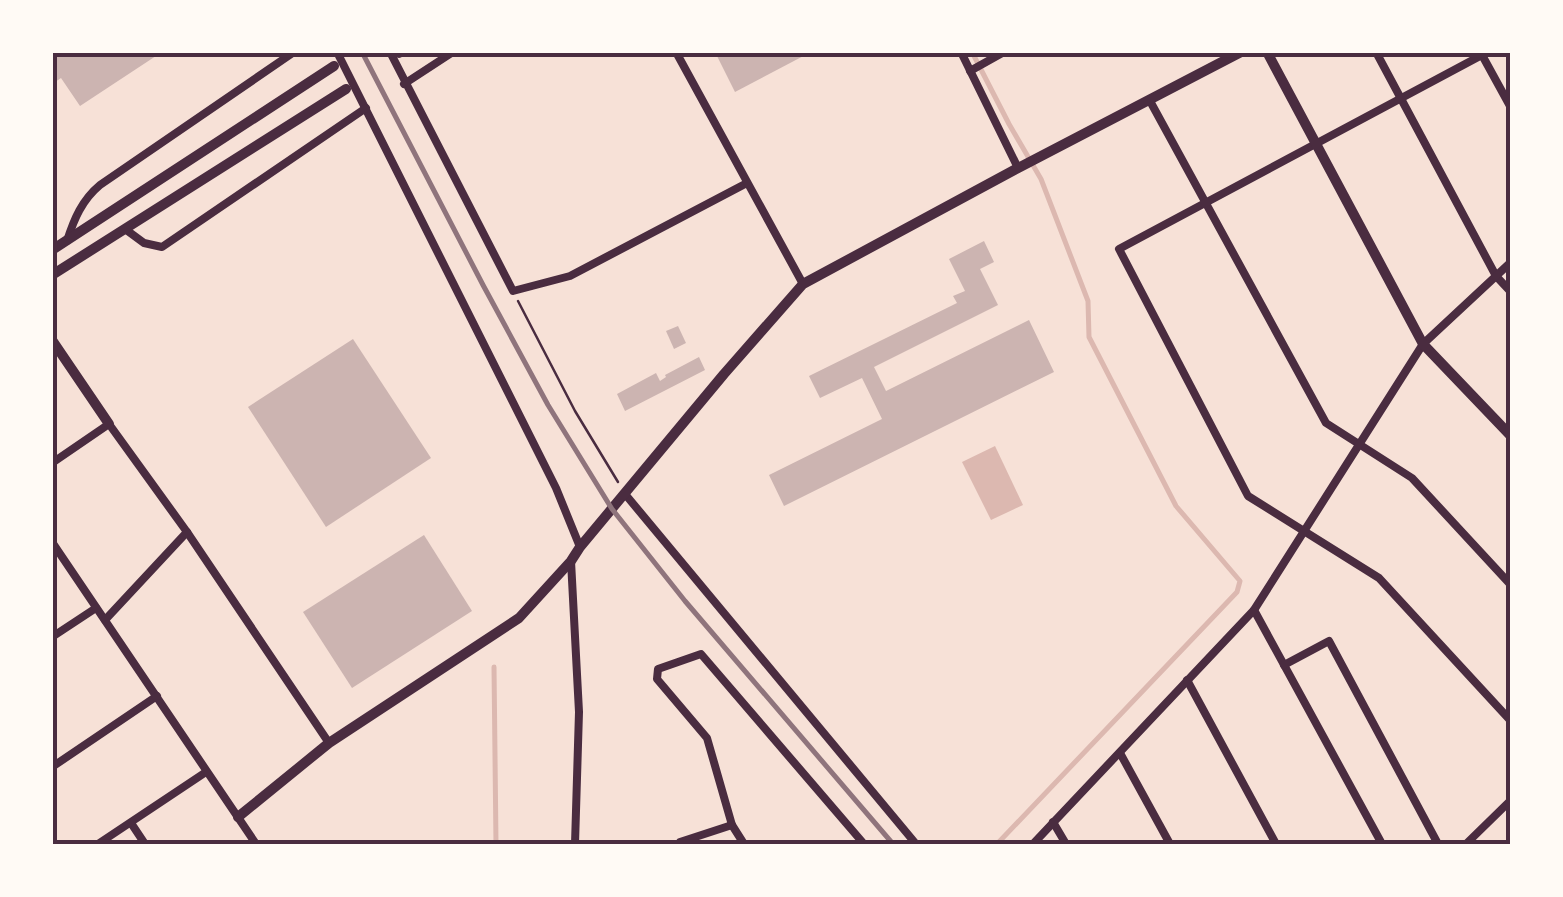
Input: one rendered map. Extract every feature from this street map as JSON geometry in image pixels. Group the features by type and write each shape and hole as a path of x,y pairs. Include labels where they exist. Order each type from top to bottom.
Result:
{"street":[{"path":"67,241 88,195 100,185 294,52"},
{"path":"337,52 556,488 580,547"},
{"path":"390,52 512,290 570,276 747,183"},
{"path":"404,84 453,52"},
{"path":"676,52 803,284"},
{"path":"961,52 1018,168"},
{"path":"970,70 1004,52"},
{"path":"238,817 330,743 519,618 803,284 1241,52"},
{"path":"1267,52 1423,344 1510,435"},
{"path":"1376,52 1496,276 1510,291"},
{"path":"1510,106 1482,55 1118,249 1248,496 1379,578 1510,720"},
{"path":"52,250 334,66"},
{"path":"52,274 346,88"},
{"path":"1150,101 1326,423 1412,478 1510,584"},
{"path":"125,229 144,243 162,247 366,108"},
{"path":"1033,844 1254,610 1423,344 1510,263"},
{"path":"52,340 330,743"},
{"path":"52,463 110,424"},
{"path":"625,494 916,844"},
{"path":"104,620 187,532"},
{"path":"52,542 256,844"},
{"path":"571,561 579,712 575,844"},
{"path":"52,637 96,608"},
{"path":"1254,610 1382,844"},
{"path":"1284,665 1329,641 1438,844"},
{"path":"744,844 732,825 707,738 656,679 658,669 701,654 864,844"},
{"path":"1187,680 1276,844"},
{"path":"52,766 157,696"},
{"path":"1120,752 1170,844"},
{"path":"98,844 206,772"},
{"path":"1466,844 1510,801"},
{"path":"1053,822 1066,844"},
{"path":"131,823 145,844"},
{"path":"680,844 732,825"},
{"path":"1478,834 1484,844"}],"path":[{"path":"512,290 574,410 625,494"}],"shaded area":[{"path":"995,446 1023,505 991,520 962,462"}],"building":[{"path":"52,52 162,52 80,106 61,78 52,84"},
{"path":"715,52 811,52 735,92"},
{"path":"984,241 994,262 980,269 998,305 874,367 886,391 1029,320 1054,372 784,506 769,475 882,419 862,378 820,398 809,376 957,303 953,296 965,291 949,259"},
{"path":"678,326 686,343 674,349 666,331"},
{"path":"353,339 431,458 326,527 248,407"},
{"path":"699,357 705,370 625,411 617,394 656,373 660,381"},
{"path":"424,535 472,611 352,688 303,612"}],"waterway":[{"path":"972,52 1041,179 1088,301 1089,337 1176,506 1240,581 1237,592 997,844"},
{"path":"494,667 496,844"}],"railway":[{"path":"362,52 548,405 612,509 685,601 893,844"}]}
